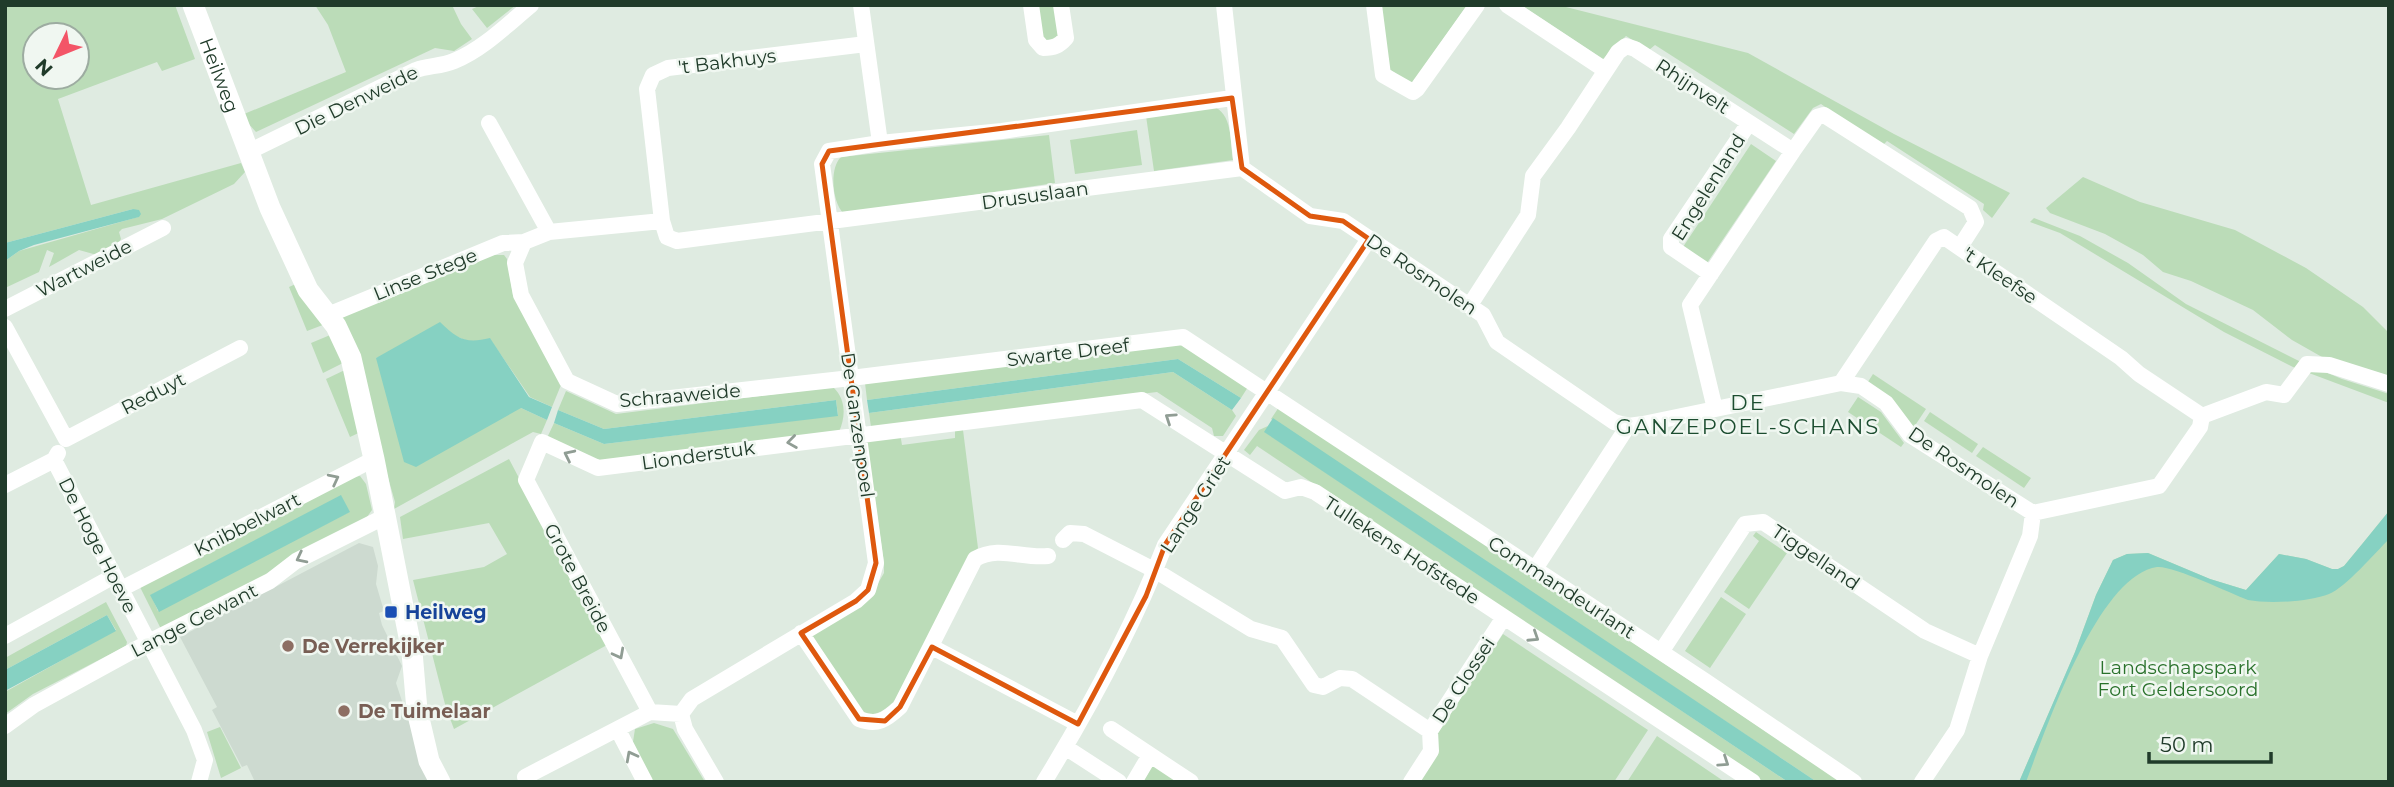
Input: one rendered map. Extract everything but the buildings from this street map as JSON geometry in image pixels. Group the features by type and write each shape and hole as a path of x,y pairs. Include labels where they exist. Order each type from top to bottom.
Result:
{"street":[{"name":"Heilweg","path":"192,5 270,208 308,290 336,326 351,358 412,652 417,710 429,761 440,782"},
{"name":"Die Denweide","path":"250,151 416,70 453,62 475,50 531,5"},
{"path":"861,5 880,143 1002,131 1232,98"},
{"path":"1031,5 1036,40 1043,48 1052,48 1060,45 1066,38 1061,5"},
{"path":"1224,5 1232,98 1242,168"},
{"path":"1374,5 1383,75 1413,92 1477,5"},
{"path":"1507,5 1605,70"},
{"name":"'t Bakhuys","path":"662,221 647,89 653,75 668,68 866,44"},
{"name":"Rhijnvelt","path":"1469,305 1528,215 1533,176 1605,70 1626,46 1635,49 1793,151"},
{"path":"1715,409 1690,305 1817,117 1824,115 1970,208 1976,222 1960,247"},
{"path":"489,123 549,232"},
{"name":"Engelenland","path":"1711,274 1671,247 1671,239 1749,123"},
{"name":"De Ganzenpoel","path":"681,714 692,699 856,601 868,590 876,563 822,164 829,151 880,143"},
{"name":"De Rosmolen","path":"1242,168 1310,216 1343,221 1483,314 1497,342 1614,422 1628,426"},
{"name":"Drususlaan","path":"829,223 1242,168"},
{"path":"524,242 549,232 662,221 667,237 677,241 829,223"},
{"name":"Wartweide","path":"5,309 163,228"},
{"name":"'t Kleefse","path":"1841,383 1936,241 1944,237 2202,416"},
{"name":"Lange Griet","path":"1044,782 1146,596 1166,545 1369,239"},
{"name":"Linse Stege","path":"328,315 503,243 524,242"},
{"name":"Schraaweide","path":"524,242 515,263 521,295 567,381 617,404 851,378"},
{"path":"5,327 66,439"},
{"name":"Swarte Dreef","path":"851,378 1183,337 1268,394"},
{"name":"Reduyt","path":"66,439 240,348"},
{"path":"2033,513 2159,486 2200,427 2202,416 2266,392 2284,396 2307,364 2329,365 2389,384"},
{"path":"1535,569 1628,426 1841,383"},
{"name":"De Rosmolen","path":"1841,383 1861,386 1886,403 1910,435 2033,513 2031,536 1980,656 1957,730 1922,782"},
{"name":"Commandeurlant","path":"1268,394 1854,782"},
{"name":"Tullekens Hofstede","path":"860,433 970,423 1142,400 1226,456 1285,491 1301,488 1315,492 1753,782"},
{"name":"Lionderstuk","path":"542,442 598,468 860,433"},
{"name":"De Hoge Hoeve","path":"5,485 54,460 66,439"},
{"name":"Grote Breide","path":"542,442 526,480 650,712"},
{"name":"Knibbelwart","path":"5,636 374,459"},
{"name":"De Hoge Hoeve","path":"54,460 194,730 205,760 199,782"},
{"name":"Lange Gewant","path":"5,726 34,705 149,642 270,581 288,565 384,517"},
{"name":"Tiggelland","path":"1661,652 1745,524 1763,522 1925,631 1980,656"},
{"path":"1063,540 1070,533 1084,534 1156,570 1251,629 1282,638 1314,685 1323,687 1340,678 1352,679 1430,731"},
{"path":"801,633 859,719 871,724 885,720 900,707 932,647 966,566 990,552 1048,556"},
{"name":"De Clossei","path":"1411,782 1432,751 1430,731 1504,617"},
{"path":"932,647 1078,724"},
{"path":"525,777 650,712 681,714 685,729 716,782"},
{"path":"1111,729 1191,782"},
{"path":"618,730 645,782"},
{"path":"1065,747 1119,782"},
{"path":"1133,782 1150,755"}],"highlighted area":[{"path":"1232,98 1242,168 1310,216 1343,221 1369,239 1165,545 1146,596 1078,724 932,647 900,707 885,721 859,719 801,633 856,601 868,590 876,563 822,164 829,151"}],"shaded area":[{"path":"359,543 373,547 378,566 376,584 384,611 379,613 402,666 396,683 429,782 255,782 247,765 242,767 212,710 217,707 180,637"}],"green space":[{"path":"5,5 175,5 195,59 162,71 157,62 91,87 91,21 21,21 21,91 79,91 58,99 91,205 241,163 245,172 234,184 162,219 122,229 117,245 97,255 79,250 49,267 54,253 47,250 39,272 5,288 5,261 19,251 138,217 133,209 5,243"},
{"path":"315,5 452,5 472,39 454,51 435,48 256,132 244,114 346,72 328,25"},
{"path":"481,5 516,5 487,28 472,9"},
{"path":"1037,5 1056,5 1061,34 1056,40 1047,41 1041,36"},
{"path":"1380,5 1467,5 1411,85 1388,68"},
{"path":"1521,5 1558,5 1748,53 1894,134 2010,193 1992,218 1983,210 1984,204 1887,141 1882,146 1821,104 1813,108 1794,134 1655,45 1649,50 1626,36 1603,59"},
{"path":"1212,106 1224,115 1227,121 1233,160 1154,171 1146,116"},
{"path":"1137,130 1142,165 1075,174 1070,140"},
{"path":"1049,135 1055,183 844,214 837,202 833,185 837,162 841,157"},
{"path":"1751,144 1776,161 1707,263 1683,247"},
{"path":"2083,177 2140,202 2235,230 2306,268 2363,307 2389,333 2389,376 2322,357 2292,340 2253,310 2191,281 2163,272 2143,255 2105,234 2050,213 2046,208"},
{"path":"2034,218 2080,236 2128,263 2186,304 2299,361 2389,394 2389,403 2293,367 2224,332 2060,233 2030,222"},
{"path":"490,255 504,255 507,259 513,295 561,385 552,407 530,397 490,339 472,343 453,335 376,358 521,408 547,420 541,434 533,432 394,509 395,502 342,317"},
{"path":"300,282 328,323 307,331 289,287"},
{"path":"335,333 345,362 323,373 311,343"},
{"path":"1178,343 1248,387 1241,398 1178,359 867,400 865,383"},
{"path":"349,368 365,430 350,437 326,379"},
{"path":"1173,372 1232,410 1236,416 1223,436 1214,436 1212,428 1157,392 871,427 869,413"},
{"path":"1873,374 1926,409 1912,430 1866,385"},
{"path":"833,387 844,408 839,432 600,462 547,438 554,423 604,444 838,415 836,400 604,429 558,410 566,391 616,414"},
{"path":"1858,397 1881,412 1904,443 1901,447 1848,412"},
{"path":"1279,407 1842,782 1817,782 1271,419"},
{"path":"1930,412 1978,444 1972,453 1924,421"},
{"path":"1268,426 1265,432 1788,782 1762,782 1257,446 1250,455 1244,450 1259,430"},
{"path":"963,430 978,548 905,689 882,711 876,714 863,712 811,633 877,585 884,573 868,439 900,433 902,445 955,438 955,431"},
{"path":"1983,447 2031,478 2024,488 1976,456"},
{"path":"509,459 607,645 454,729 446,708 413,580 484,567 507,554 489,523 403,539 400,517"},
{"path":"360,476 366,484 372,510 367,517 270,574 161,629 140,587 353,477","holes":["341,496 349,512 158,611 151,595"]},
{"name":"Landschapspark Fort Geldersoord","path":"2389,511 2389,782 2019,782 2113,560 2127,554 2148,553 2210,579 2246,590 2279,554 2306,559 2332,569 2344,566"},
{"path":"1756,532 1787,553 1749,609 1724,592 1759,541 1753,536"},
{"path":"1721,597 1746,614 1710,668 1685,651"},
{"path":"106,602 127,642 126,646 33,694 5,714 5,692 116,630 107,615 5,670 5,658"},
{"path":"1503,634 1648,730 1614,782 1420,782 1438,733"},
{"path":"654,723 673,729 705,782 651,782 632,748 635,729"},
{"path":"220,727 241,768 221,778 207,732"},
{"path":"1657,736 1725,782 1627,782"},
{"path":"1153,764 1179,782 1143,782"}],"water":[{"path":"133,209 139,210 139,217 34,245 5,261 5,243"},
{"path":"440,322 462,339 490,338 529,397 552,407 547,420 521,408 416,467 404,462 376,358"},
{"path":"1178,359 1241,398 1232,410 1173,372 869,413 867,400"},
{"path":"836,400 838,416 604,444 554,423 558,410 604,429"},
{"path":"1273,418 1817,782 1788,782 1264,432"},
{"path":"341,495 350,512 159,612 150,595"},
{"path":"2389,511 2389,539 2343,585 2321,597 2288,602 2248,600 2188,575 2157,567 2135,577 2114,597 2094,625 2060,693 2026,782 2019,782 2113,560 2127,554 2148,553 2210,579 2246,590 2279,554 2306,559 2332,569 2344,566"},
{"path":"107,615 116,631 5,691 5,670"}],"place":[{"name":"Heilweg","path":"391,612"},
{"name":"De Verrekijker","path":"288,646"},
{"name":"De Tuimelaar","path":"344,711"}],"district":[{"name":"DE GANZEPOEL-SCHANS","path":"1748,415"}]}
